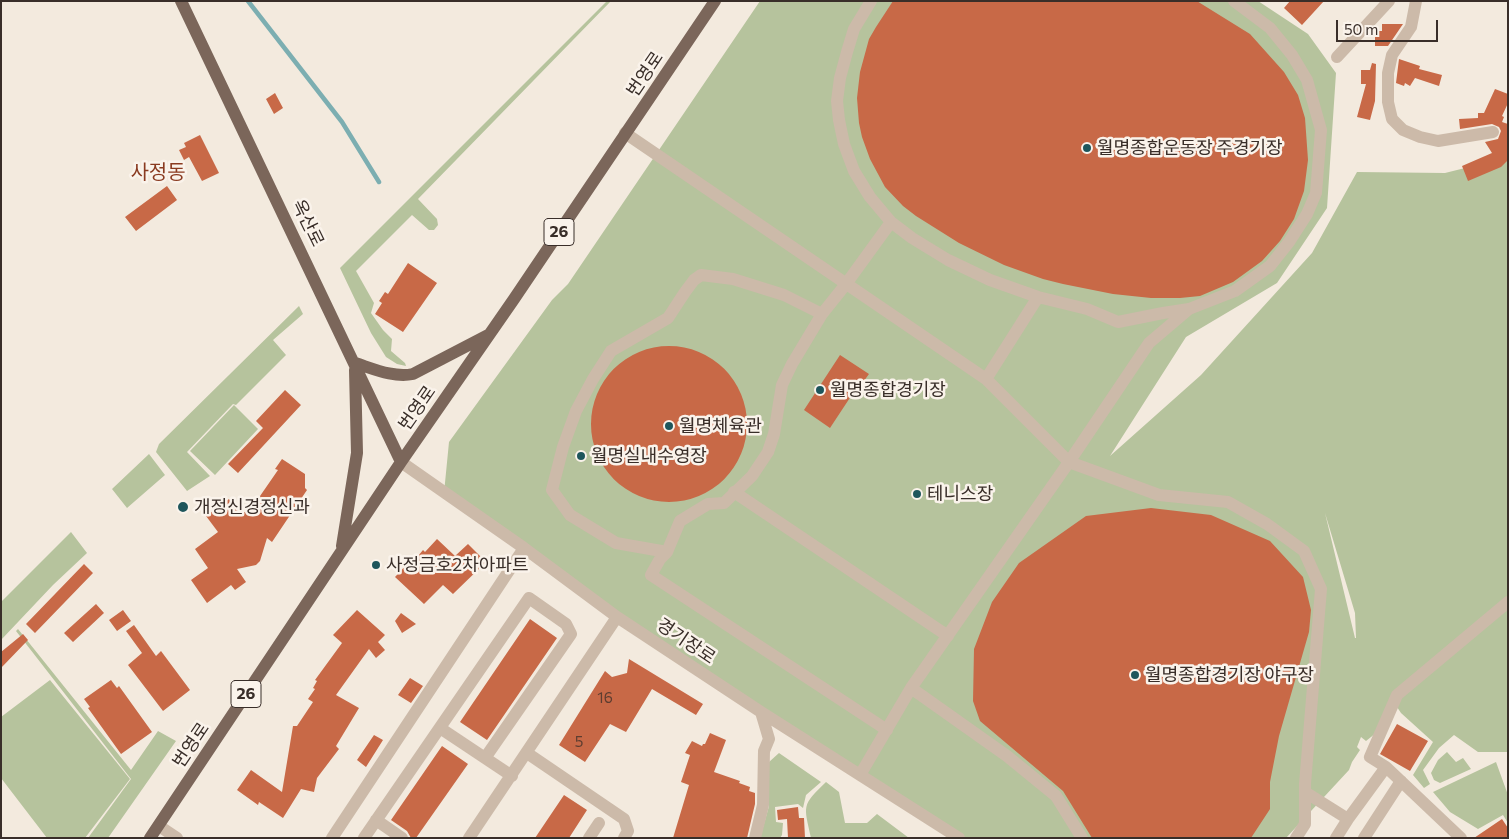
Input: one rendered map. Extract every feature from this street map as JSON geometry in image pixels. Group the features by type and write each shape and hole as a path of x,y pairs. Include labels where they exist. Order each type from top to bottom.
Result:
{"main road":[{"name":"옥산로","path":"181,1 401,462"},
{"name":"번영로","path":"150,838 401,462 490,334 715,1"},
{"path":"342,551 357,453 355,363 404,376 413,374 490,334"}],"street":[{"path":"871,1 854,29 840,78 838,100 839,120 844,144 854,170 870,197 891,222 912,238 948,260 990,280 1038,298 1087,309 1118,322 1189,309 1234,291 1270,266 1303,221 1316,193 1321,130 1307,80 1292,55 1270,28 1234,1"},
{"path":"1337,57 1389,1"},
{"path":"1416,1 1411,27 1392,55 1388,72 1388,102 1392,119 1403,130 1420,137 1438,141 1493,132"},
{"path":"625,133 986,379 1070,462 1159,495 1228,502 1267,524 1304,551 1321,589 1305,792 1305,824 1296,838"},
{"path":"887,730 650,575 666,552 680,520 708,504 724,503 752,476 768,452 774,434 782,385 792,364 822,314 891,222"},
{"path":"666,552 616,543 570,515 552,490 563,447 576,411 611,351 668,318 694,280 701,275 733,279 784,294 822,314"},
{"path":"986,379 1038,298"},
{"path":"860,775 911,688 1070,462 1149,343 1189,309"},
{"name":"경기장로","path":"401,462 617,616 761,712 959,838"},
{"path":"734,492 948,636"},
{"path":"332,838 524,548"},
{"path":"364,838 529,598 566,624 571,634 485,758"},
{"path":"1461,838 1386,767 1370,757 1397,695 1508,602"},
{"path":"469,838 617,616"},
{"path":"911,688 1007,756 1056,796 1082,838"},
{"path":"755,838 763,805 764,751 769,739 761,712"},
{"path":"440,728 512,776"},
{"path":"527,753 624,818 628,831 624,838"},
{"path":"1336,838 1386,767"},
{"path":"1364,838 1401,781"},
{"path":"1305,792 1348,819"},
{"path":"376,820 402,838"},
{"path":"589,838 599,823"},
{"path":"159,826 177,838"}],"green space":[{"path":"607,1 611,1 418,199 437,219 438,225 434,230 429,230 412,215 356,271 374,303 371,313 392,339 391,351 406,366 397,364 386,357 371,333 340,268"},
{"name":"월명종합경기장","path":"760,1 1258,1 1308,34 1336,73 1327,208 1277,283 1186,337 1110,456 1201,375 1312,253 1357,172 1445,173 1501,159 1508,147 1508,752 1478,752 1454,735 1439,748 1423,770 1430,784 1424,788 1413,775 1433,742 1401,713 1391,698 1376,733 1366,741 1361,737 1357,747 1360,750 1349,770 1286,838 959,838 761,712 444,493 449,442 552,300 568,284","holes":["1325,513 1355,613 1356,638"]},
{"path":"299,306 303,314 273,340 286,355 236,405 233,404 187,452 210,476 187,491 156,452 159,444"},
{"path":"234,405 258,429 215,475 190,451"},
{"path":"149,454 165,475 127,508 112,489"},
{"path":"71,532 87,553 53,585 1,640 1,602"},
{"path":"18,629 131,770 158,731 176,741 108,838 88,838 131,779 16,631"},
{"path":"50,680 130,779 85,838 47,838 1,778 1,717"},
{"path":"1447,752 1456,762 1463,758 1471,769 1440,783 1434,780 1431,773 1438,760"},
{"path":"779,753 821,782 806,795 803,808 798,804 775,807 776,822 783,823 780,838 760,838 769,806 769,762"},
{"path":"1496,762 1508,795 1508,823 1503,815 1478,829 1450,812 1433,792"},
{"path":"826,782 839,792 845,823 867,823 877,814 909,838 811,838 806,807 812,796"}],"building":[{"name":"월명종합운동장 주경기장","path":"893,1 1197,1 1250,34 1284,72 1298,95 1305,118 1308,160 1304,191 1294,219 1280,241 1262,261 1233,282 1200,296 1180,298 1151,298 1113,294 1063,284 1004,265 959,243 916,216 903,206 885,187 870,159 862,137 857,98 860,72 869,39"},
{"path":"1290,1 1324,1 1302,25 1284,8"},
{"path":"1382,24 1403,24 1388,46 1375,46 1375,31 1382,31"},
{"path":"1399,59 1420,66 1419,69 1442,75 1439,86 1415,78 1410,86 1405,83 1404,86 1396,83"},
{"path":"1372,63 1376,64 1375,101 1370,120 1357,117 1366,84 1361,84 1361,70 1370,70"},
{"path":"1495,89 1508,94 1508,103 1502,116 1504,117 1502,122 1508,124 1508,160 1501,167 1468,181 1462,166 1492,153 1485,142 1498,139 1501,131 1499,127 1492,124 1460,129 1459,119 1478,118 1478,113 1484,113"},
{"path":"275,93 283,108 274,114 266,99"},
{"path":"200,135 219,173 202,181 189,157 184,160 179,150 186,147 184,143"},
{"path":"167,186 177,200 136,231 125,217"},
{"path":"408,263 437,283 403,332 375,314 382,303 379,301 385,292 388,294"},
{"name":"월명체육관","path":"661,346 677,346 692,349 706,355 719,363 730,374 744,401 747,424 746,439 738,461 730,474 719,485 692,499 677,502 661,502 646,499 632,493 619,485 608,474 594,447 591,432 591,416 594,401 600,387 608,374 619,363 646,349"},
{"path":"840,355 869,374 861,385 859,384 830,428 804,410"},
{"path":"285,390 301,405 238,473 228,464 263,428 256,421"},
{"path":"282,459 305,474 305,488 307,490 272,542 267,538 260,561 256,565 237,569 246,582 235,590 231,585 207,603 191,580 208,568 195,549 218,532 206,516 229,499 239,512 249,512 278,470 275,469"},
{"name":"월명종합경기장 야구장","path":"1151,508 1211,515 1270,541 1303,577 1311,610 1309,632 1279,736 1270,782 1270,809 1251,838 1092,838 1063,791 980,721 973,701 974,649 992,602 1019,563 1086,516"},
{"path":"437,539 455,556 468,544 486,562 453,594 443,585 424,604 395,577 411,560 413,562 423,550 425,552"},
{"path":"84,564 93,573 35,633 26,624"},
{"path":"96,604 104,613 73,642 64,633"},
{"path":"123,610 131,621 117,631 109,620"},
{"path":"357,610 385,635 378,642 385,650 376,658 369,649 336,695 359,708 336,746 339,749 317,778 314,792 301,789 283,818 259,802 258,805 237,790 251,770 282,792 293,726 297,726 313,702 308,699 315,689 313,688 317,681 315,680 342,643 333,635"},
{"path":"401,613 416,624 402,633 395,621"},
{"path":"530,619 557,638 487,740 460,722"},
{"path":"134,625 156,656 161,651 190,690 163,711 128,665 142,653 126,631"},
{"path":"23,634 28,640 1,668 1,652"},
{"path":"629,659 703,704 696,715 652,689 626,732 610,724 585,762 559,745 605,671 612,677 627,673"},
{"path":"410,678 423,686 411,703 398,695"},
{"path":"111,680 117,688 119,686 152,732 121,754 88,708 90,707 84,699"},
{"path":"1397,724 1428,741 1410,771 1380,754"},
{"path":"710,733 726,740 714,772 740,781 739,783 750,787 749,791 755,793 755,804 747,838 673,838 689,785 681,782 690,755 685,753 692,741 702,746 705,744"},
{"path":"374,735 383,740 366,767 357,760"},
{"path":"442,746 468,764 416,838 411,838 407,831 391,820"},
{"path":"564,795 587,810 569,838 535,838"},
{"path":"798,807 799,818 804,818 805,838 788,838 787,819 778,820 777,810"},
{"path":"1502,819 1508,828 1508,838 1474,838"}],"waterway":[{"path":"248,1 342,122 379,182"}],"place":[{"name":"월명종합운동장 주경기장","path":"1087,148"},
{"name":"월명종합경기장","path":"820,390"},
{"name":"월명체육관","path":"669,426"},
{"name":"월명실내수영장","path":"581,456"},
{"name":"테니스장","path":"917,494"},
{"name":"개정신경정신과","path":"183,507"},
{"name":"사정금호2차아파트","path":"376,565"},
{"name":"월명종합경기장 야구장","path":"1135,675"}],"district":[{"name":"사정동","path":"158,172"}]}
